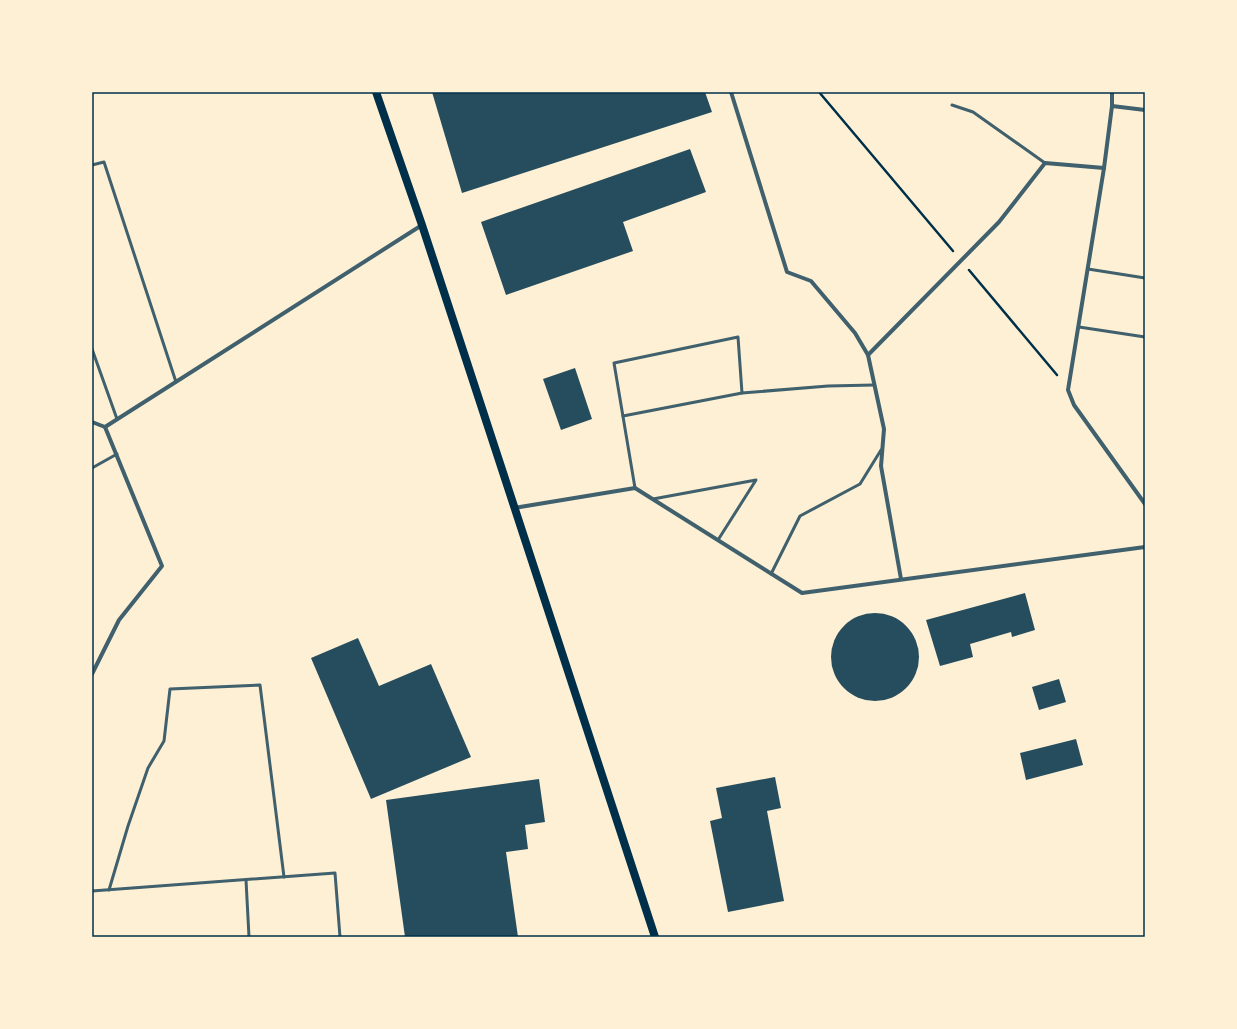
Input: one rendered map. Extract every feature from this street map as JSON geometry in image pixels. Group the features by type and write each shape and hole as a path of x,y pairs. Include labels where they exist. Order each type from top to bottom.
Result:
{"main road":[{"path":"376,92 422,225 655,937"}],"street":[{"path":"731,92 787,272 811,281 855,333 868,355 884,429 881,466 901,579"},
{"path":"1112,92 1112,106 1104,168 1068,390 1074,406 1145,504"},
{"path":"1112,106 1145,110"},
{"path":"868,355 998,222 1045,163 1104,168"},
{"path":"105,427 422,225"},
{"path":"92,422 105,427 162,566 118,620 92,674"},
{"path":"514,508 635,488 802,593 1145,547"}],"lane":[{"path":"952,105 973,112 1045,163"},
{"path":"92,164 104,162 176,382"},
{"path":"1088,269 1145,278"},
{"path":"1079,327 1145,337"},
{"path":"635,488 614,363 738,337 742,393"},
{"path":"92,348 117,419"},
{"path":"623,416 742,393 828,386 874,385"},
{"path":"771,574 800,516 860,484 882,449"},
{"path":"92,468 117,454"},
{"path":"653,499 756,480 718,540"},
{"path":"109,890 128,826 148,768 164,741 170,689 260,685 284,877"},
{"path":"92,891 335,872 340,937"},
{"path":"246,880 249,937"}],"path":[{"path":"819,92 961,259 1068,390"}],"building":[{"path":"432,92 705,92 712,112 462,193"},
{"path":"690,149 706,192 623,222 633,251 506,295 481,222"},
{"path":"575,368 592,419 561,430 543,379"},
{"path":"1025,593 1035,630 1012,637 1011,632 970,644 973,657 940,666 926,620"},
{"path":"875,613 892,617 906,626 915,640 919,657 915,674 906,688 892,697 875,701 858,697 844,688 835,674 831,657 835,640 844,626 858,617"},
{"path":"358,638 379,686 431,664 471,757 371,799 311,658"},
{"path":"1059,679 1066,702 1039,710 1032,687"},
{"path":"1076,739 1083,765 1026,780 1020,753"},
{"path":"775,777 781,808 767,811 784,901 728,912 710,821 722,818 716,788"},
{"path":"539,779 545,822 525,825 528,849 506,852 518,937 405,937 386,800"}]}
